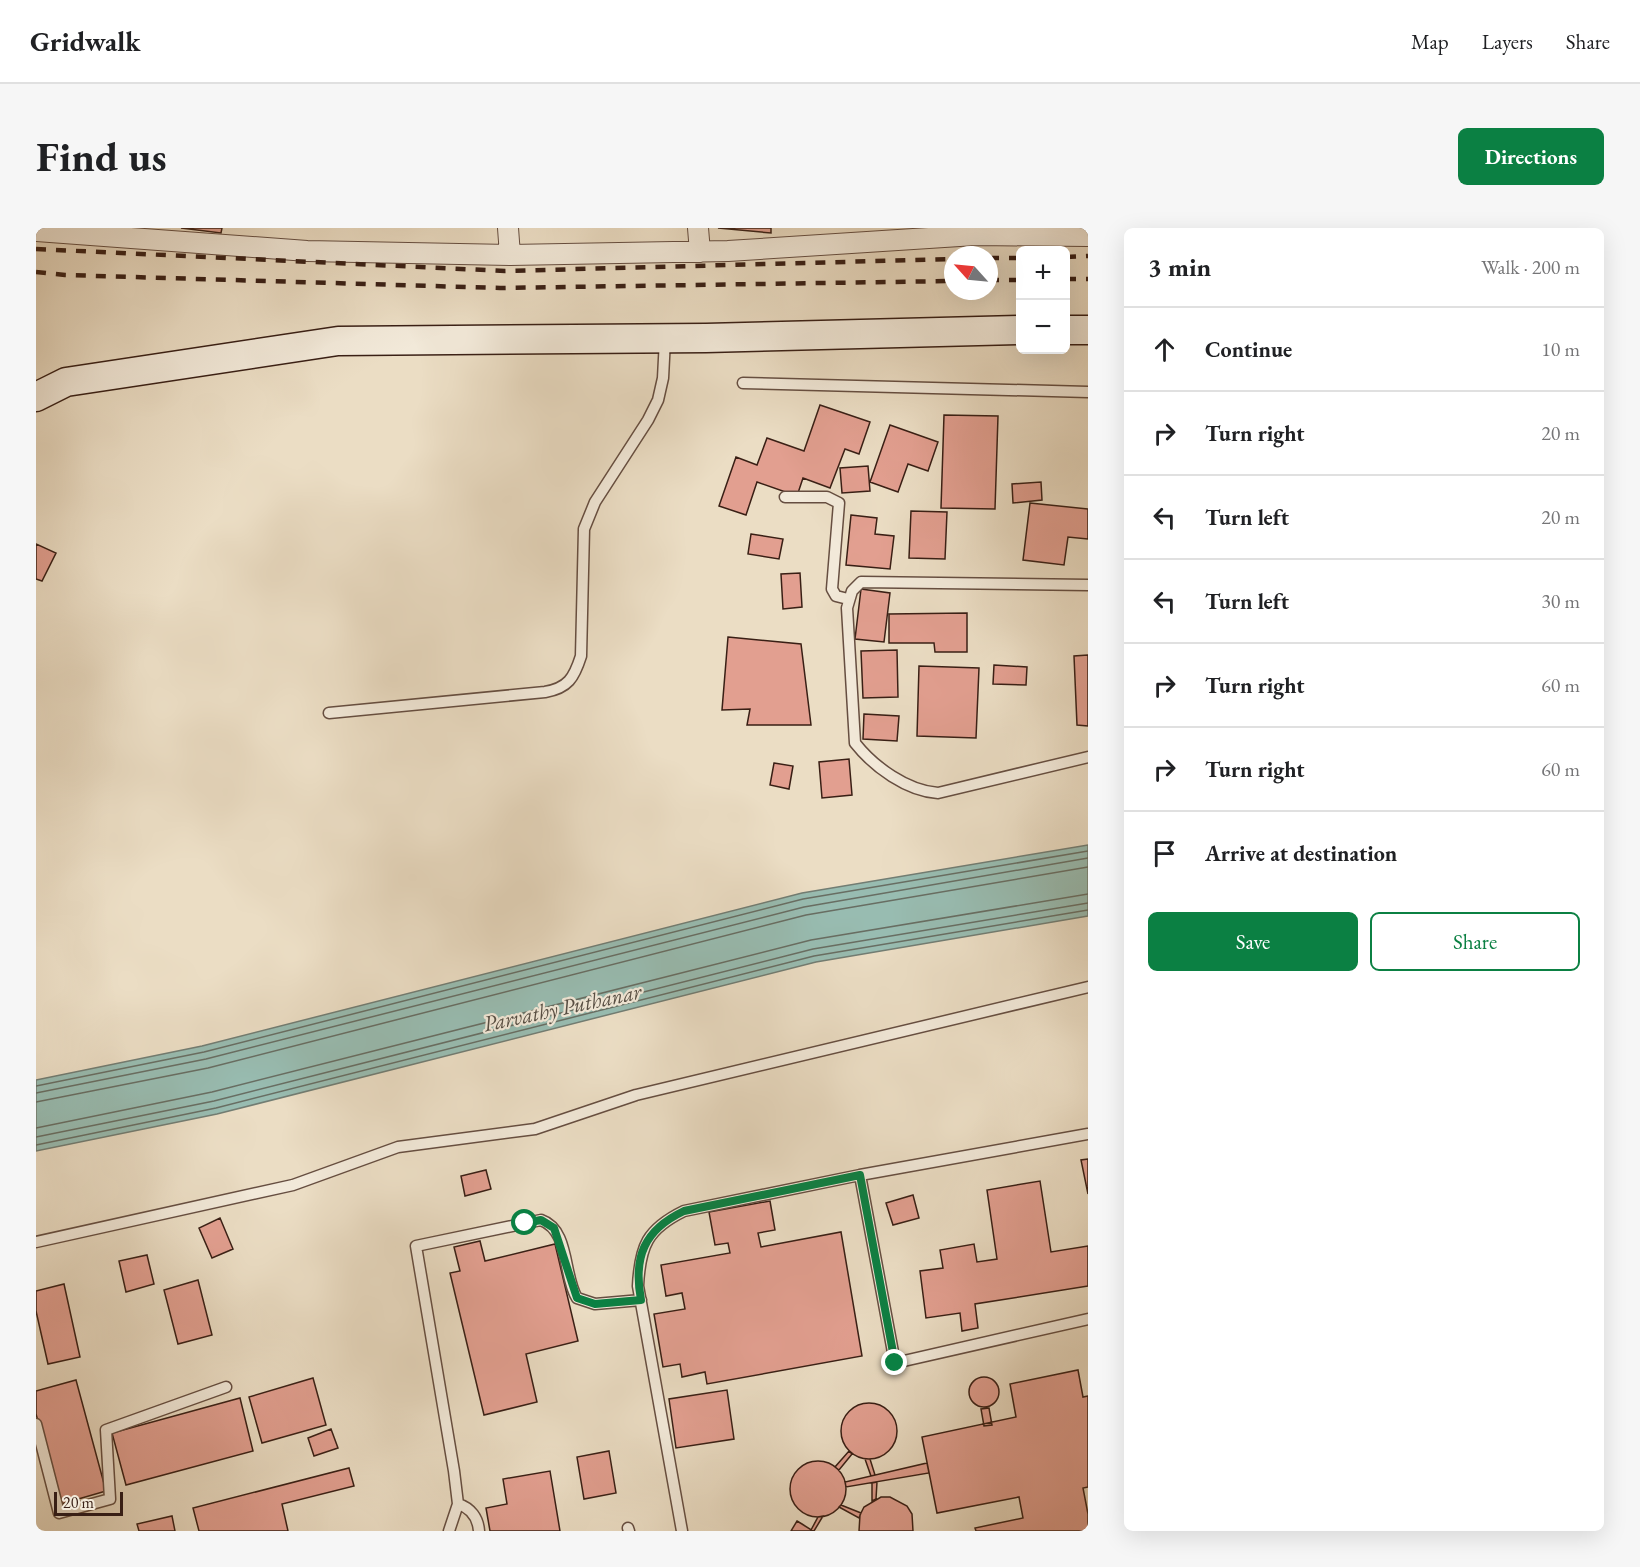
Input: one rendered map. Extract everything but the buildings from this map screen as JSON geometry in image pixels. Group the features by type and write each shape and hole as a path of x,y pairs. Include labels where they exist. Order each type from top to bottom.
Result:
{"main road":[{"path":"36,397 66,382 338,341 665,339 1016,330"},
{"path":"1070,330 1088,330"}],"street":[{"path":"99,233 122,228"},
{"path":"508,228 510,255"},
{"path":"698,228 700,252"},
{"path":"36,231 99,233 307,250 510,255 700,252 836,236 1088,236"}],"lane":[{"path":"329,713 545,692 558,690 567,685 575,676 581,656 584,529 595,502 648,420 658,400 663,378 665,339"},
{"path":"743,383 1088,392"},
{"path":"785,497 827,497 839,504 832,589 836,596 848,599"},
{"path":"1088,585 870,582 855,585 848,599 855,744 895,777 920,791 938,793 1088,757"},
{"path":"36,1242 293,1185 398,1148 536,1129 636,1095 1088,987"},
{"path":"682,1531 641,1300 640,1259 647,1239 663,1221 684,1211 860,1175 1088,1134"},
{"path":"860,1175 895,1363 1088,1318"},
{"path":"449,1531 458,1504 416,1246 541,1220 548,1223 558,1236 577,1298 595,1304 641,1300"},
{"path":"36,1424 59,1513 110,1499 106,1430 226,1387"},
{"path":"458,1504 466,1506 478,1520 479,1531"}],"water":[{"name":"Parvathy Puthanar","path":"1088,845 1088,916 816,962 217,1114 36,1151 36,1080 202,1046 802,893"}],"railway":[{"path":"36,249 505,271 944,259"},
{"path":"1070,257 1088,256"},
{"path":"998,258 1016,258"},
{"path":"36,272 65,275 500,288 944,281"},
{"path":"1070,279 1088,279"},
{"path":"998,280 1016,280"}],"route":[{"path":"525,1223 541,1220 554,1228 573,1293 584,1303 641,1300 638,1286 640,1259 647,1239 663,1221 684,1211 860,1175 895,1363"}]}
